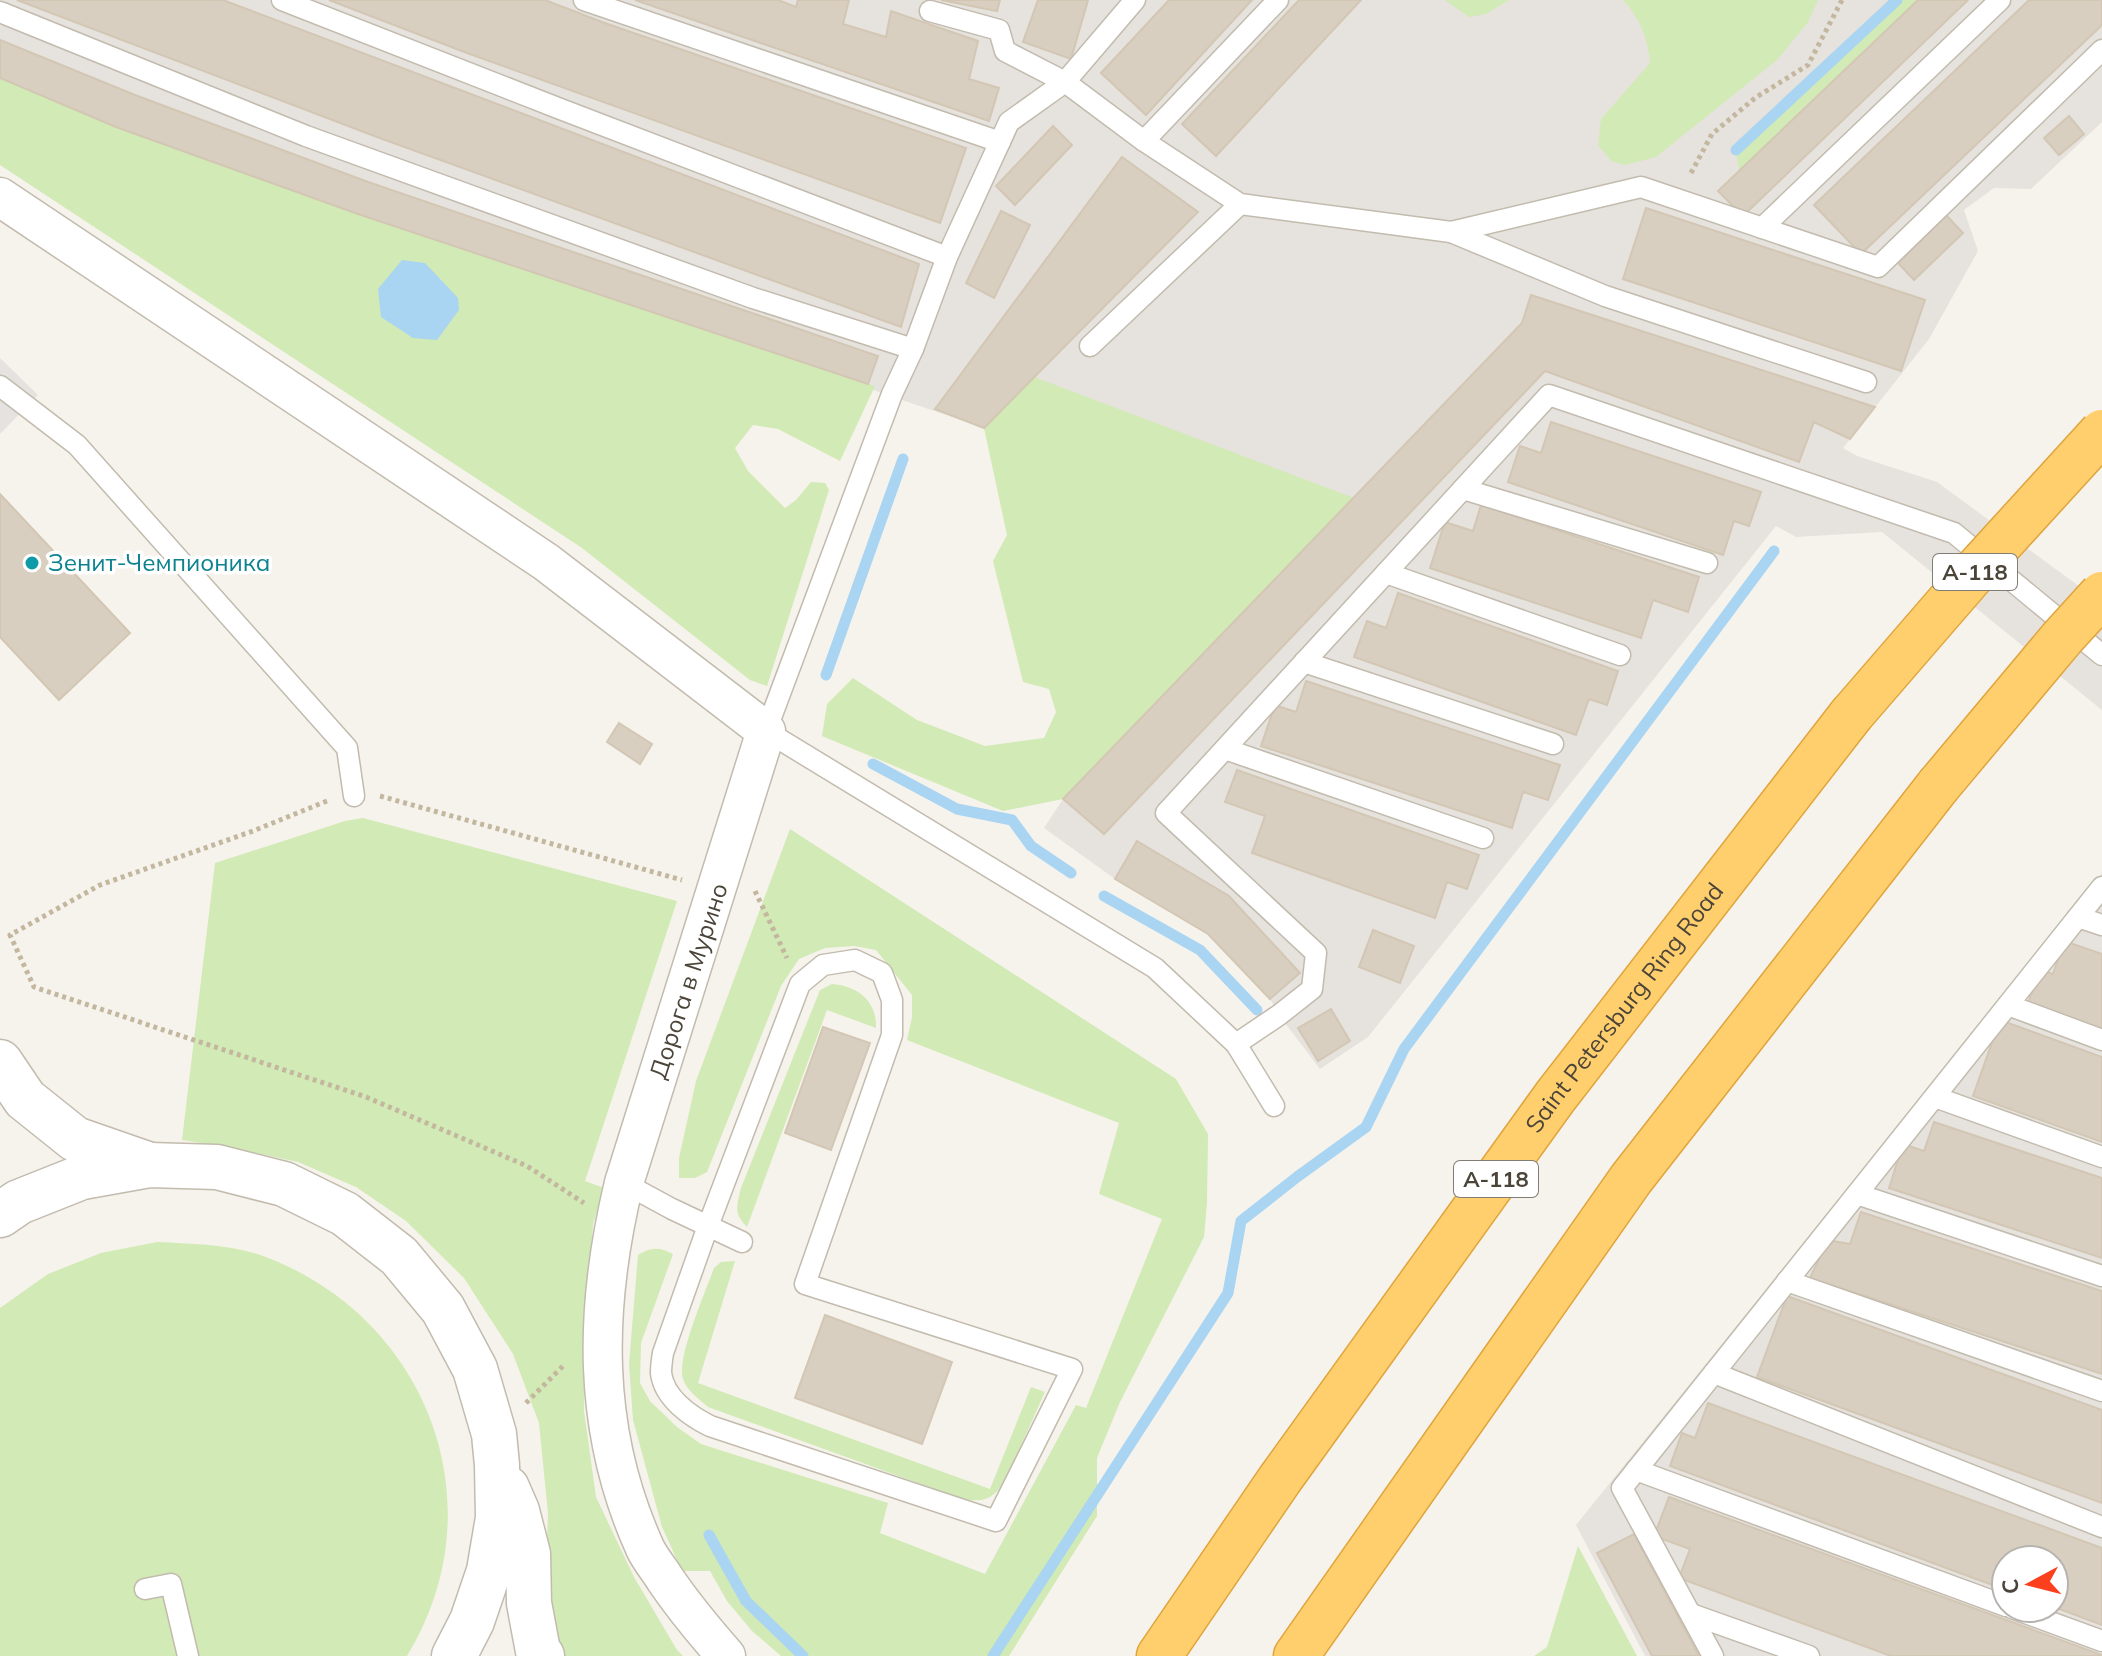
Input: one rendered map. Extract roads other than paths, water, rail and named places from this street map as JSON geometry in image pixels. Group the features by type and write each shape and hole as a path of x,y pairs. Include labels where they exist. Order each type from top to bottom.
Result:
{"highway":[{"name":"Saint Petersburg Ring Road","path":"1159,1656 1280,1479 1555,1097 1851,715 1979,567 2102,432"},
{"path":"1296,1656 1631,1179 1938,786 2102,594"}],"street":[{"path":"0,197 546,562 766,731"},
{"name":"Дорога в Мурино","path":"726,1656 690,1615 646,1551 619,1480 604,1404 602,1328 613,1231 624,1183 766,731"},
{"path":"0,1062 25,1099 75,1139 149,1165"},
{"path":"0,1215 19,1202 82,1177 149,1165 217,1167 284,1184 345,1214 399,1256 443,1309 475,1369 528,1554 529,1603 538,1651 542,1656"},
{"path":"454,1656 472,1621 489,1571 498,1518 496,1450"}],"lane":[{"path":"282,0 947,257"},
{"path":"584,0 1000,142"},
{"path":"1135,0 1065,82 1009,122 947,257 913,349 892,394 766,731 1155,968 1236,1044 1274,1106"},
{"path":"1144,141 1278,0"},
{"path":"1762,228 2000,0"},
{"path":"930,11 999,30 1005,51 1065,82 1144,141 1240,204 1451,232 1605,296 1866,382"},
{"path":"0,12 306,136 753,298 913,349"},
{"path":"1451,232 1641,187 1878,267 2102,50"},
{"path":"1090,346 1240,204"},
{"path":"0,386 77,445 347,748 354,796"},
{"path":"1236,1044 1312,989 1316,953 1166,813 1549,395 1954,533 2102,655"},
{"path":"1463,489 1707,563"},
{"path":"1386,573 1620,655"},
{"path":"1304,662 1553,744"},
{"path":"1225,749 1483,838"},
{"path":"1713,1656 1622,1488 2102,887"},
{"path":"2078,917 2102,925"},
{"path":"855,960 882,973 892,1000 892,1035 805,1284 1072,1369 996,1521 710,1426 689,1415 672,1397 661,1375 663,1353 708,1226 800,984 823,965 855,960"},
{"path":"2008,1005 2102,1040"},
{"path":"1935,1097 2102,1157"},
{"path":"624,1183 742,1242"},
{"path":"1857,1194 2102,1276"},
{"path":"1787,1281 2102,1391"},
{"path":"1714,1373 2102,1527"},
{"path":"1636,1470 1990,1600"},
{"path":"145,1589 171,1584 188,1656"},
{"path":"1691,1614 1809,1656"},
{"path":"2056,1624 2102,1641"}],"water":[{"path":"402,260 425,263 458,298 459,310 437,340 413,338 381,317 378,289"}],"waterway":[{"path":"1736,150 1897,0"},
{"path":"826,675 903,459"},
{"path":"993,1656 1228,1293 1241,1221 1366,1127 1404,1049 1774,551"},
{"path":"873,764 957,809 1012,820 1031,846 1071,873"},
{"path":"1104,896 1200,950 1257,1010"},
{"path":"709,1535 746,1601 803,1656"}],"place":[{"name":"Зенит-Чемпионика","path":"32,563"}]}
